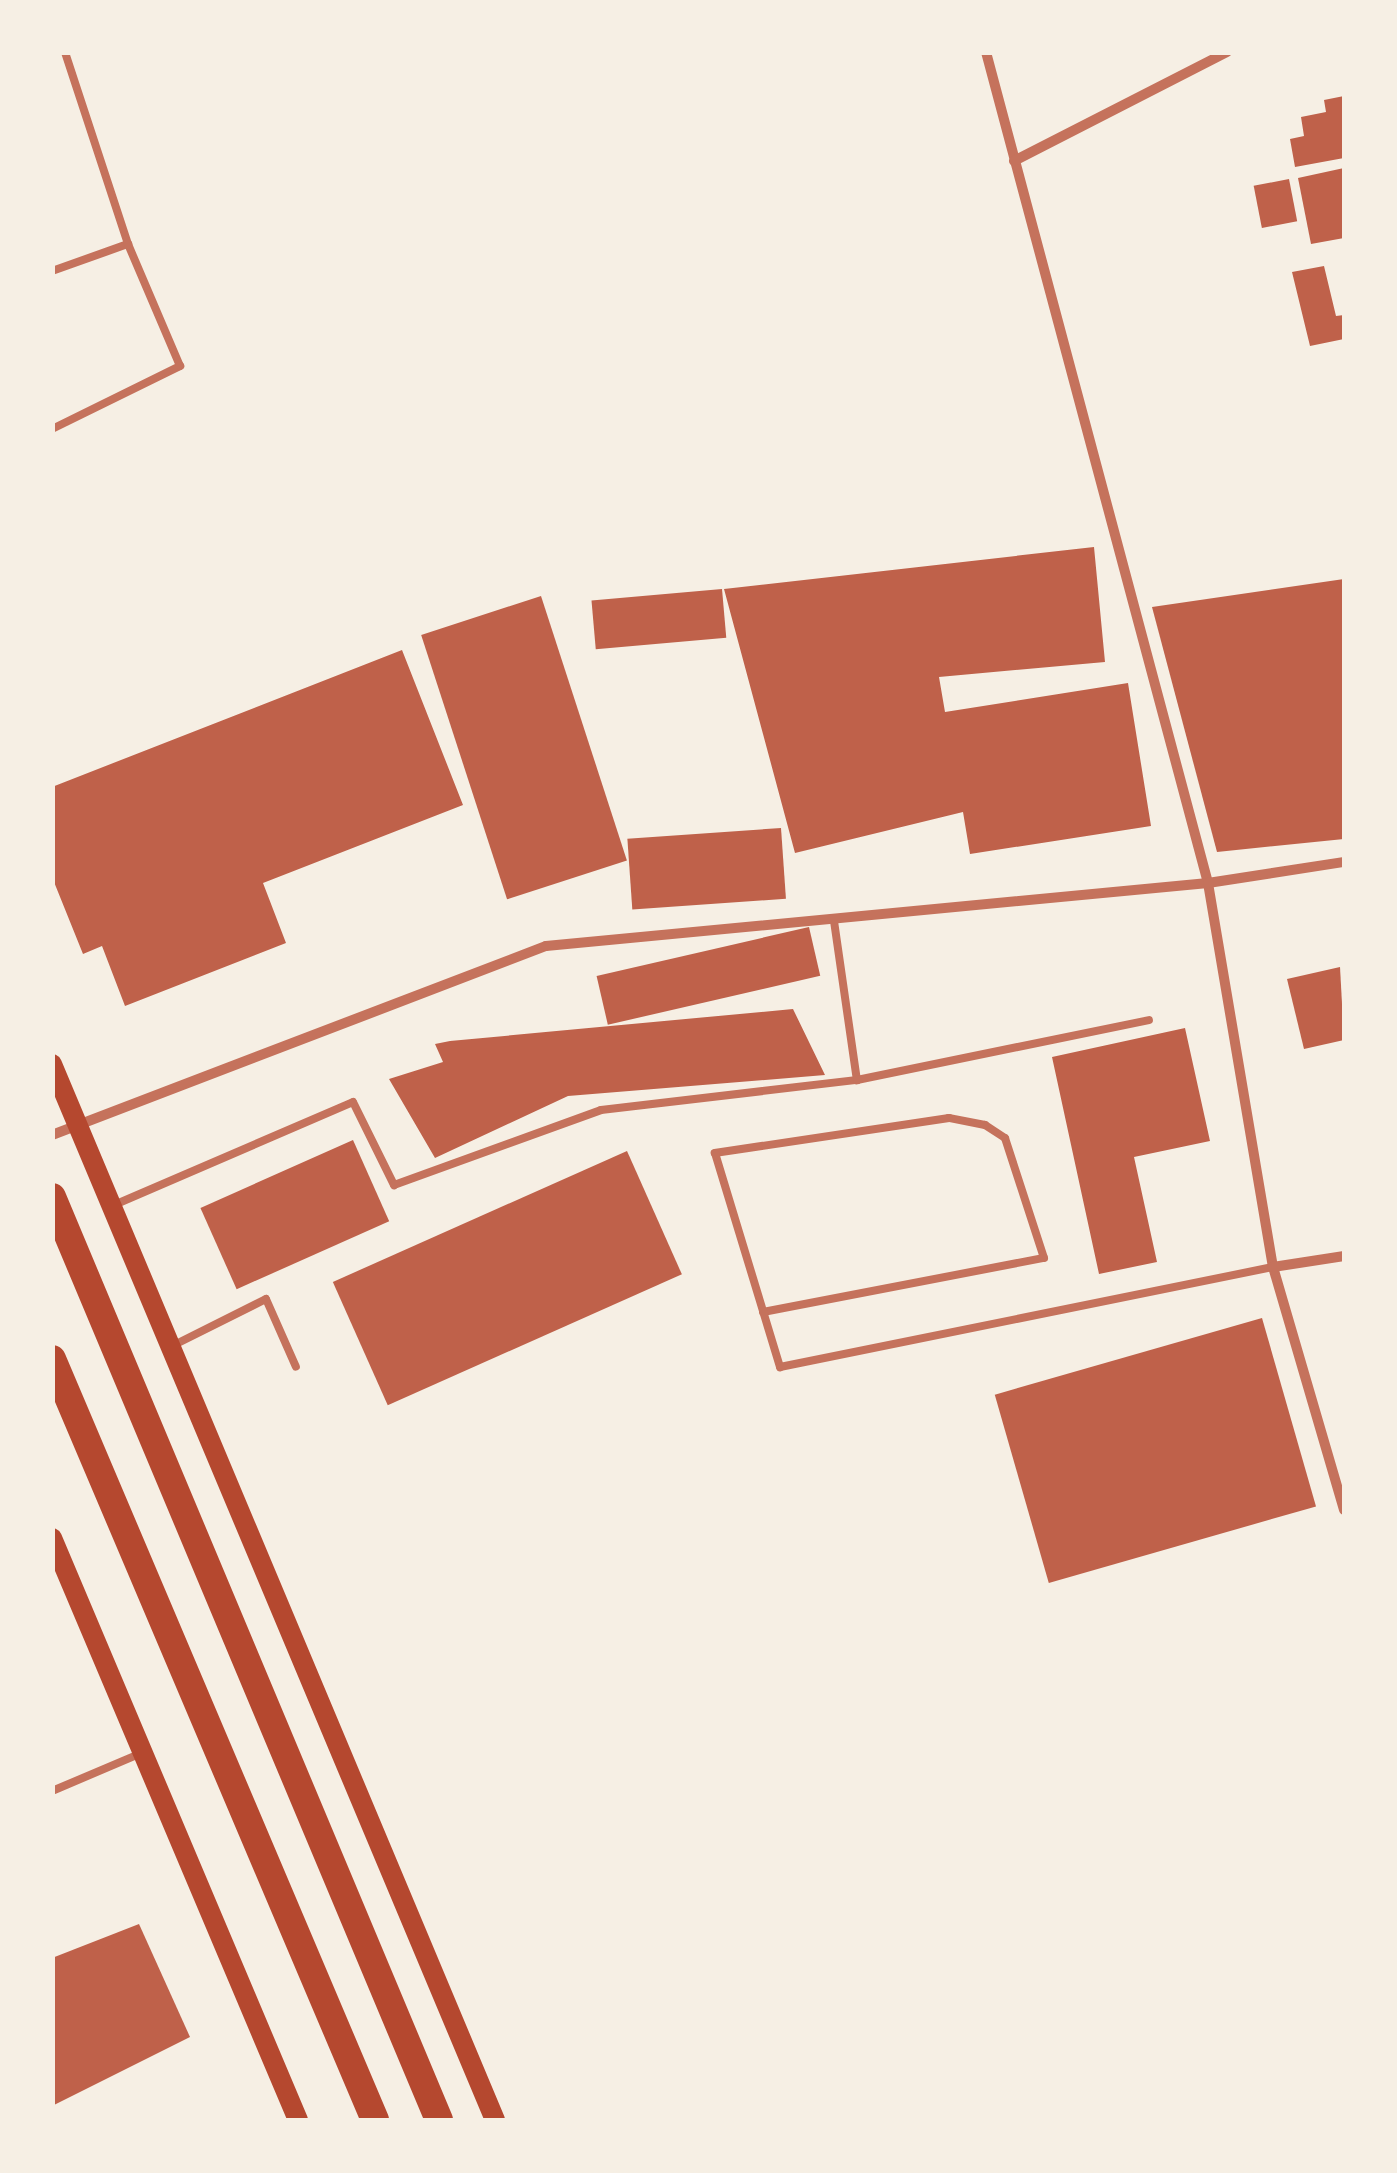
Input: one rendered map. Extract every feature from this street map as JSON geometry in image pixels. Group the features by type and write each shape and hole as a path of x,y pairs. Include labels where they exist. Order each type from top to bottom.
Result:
{"highway":[{"path":"52,1197 439,2120"},
{"path":"52,1359 375,2120"}],"main road":[{"path":"52,1064 495,2120"},
{"path":"52,1538 139,1754 298,2120"}],"street":[{"path":"986,52 1208,883 1273,1267 1344,1510"},
{"path":"1014,161 1227,52"},
{"path":"52,1135 546,946 1208,883 1344,862"},
{"path":"1273,1267 1344,1256"}],"lane":[{"path":"52,429 180,366 128,244 65,52"},
{"path":"52,271 128,244"},
{"path":"834,920 857,1080"},
{"path":"110,1207 353,1102 394,1185 601,1110 857,1080 1150,1020"},
{"path":"763,1312 1044,1258 1005,1138 984,1124 949,1118 715,1153 763,1312 780,1367 1273,1267"},
{"path":"168,1348 266,1298 296,1367"},
{"path":"52,1791 139,1754"}],"building":[{"path":"1344,96 1344,158 1295,167 1290,139 1304,136 1301,117 1326,112 1324,100"},
{"path":"1344,168 1344,238 1311,244 1298,178"},
{"path":"1289,179 1297,221 1262,228 1254,186"},
{"path":"1324,266 1336,316 1344,315 1344,339 1310,346 1292,272"},
{"path":"1094,547 1105,662 939,677 945,712 1128,683 1151,826 970,854 963,812 795,853 724,589"},
{"path":"1344,579 1344,839 1217,852 1152,607"},
{"path":"722,589 726,638 596,649 591,600"},
{"path":"541,596 627,860 507,899 421,635"},
{"path":"402,650 463,805 263,883 286,943 125,1006 102,946 83,954 52,877 52,787"},
{"path":"781,828 786,899 632,910 627,839"},
{"path":"809,927 820,976 608,1025 597,976"},
{"path":"1340,967 1344,1040 1304,1049 1287,979"},
{"path":"793,1009 825,1075 568,1096 435,1158 389,1079 443,1062 435,1044 450,1041"},
{"path":"1185,1028 1210,1141 1134,1157 1157,1262 1099,1274 1052,1057"},
{"path":"353,1140 389,1221 237,1289 200,1208"},
{"path":"627,1151 682,1274 388,1405 333,1282"},
{"path":"1262,1318 1316,1506 1049,1583 995,1395"},
{"path":"139,1924 190,2037 52,2106 52,1958"}]}
